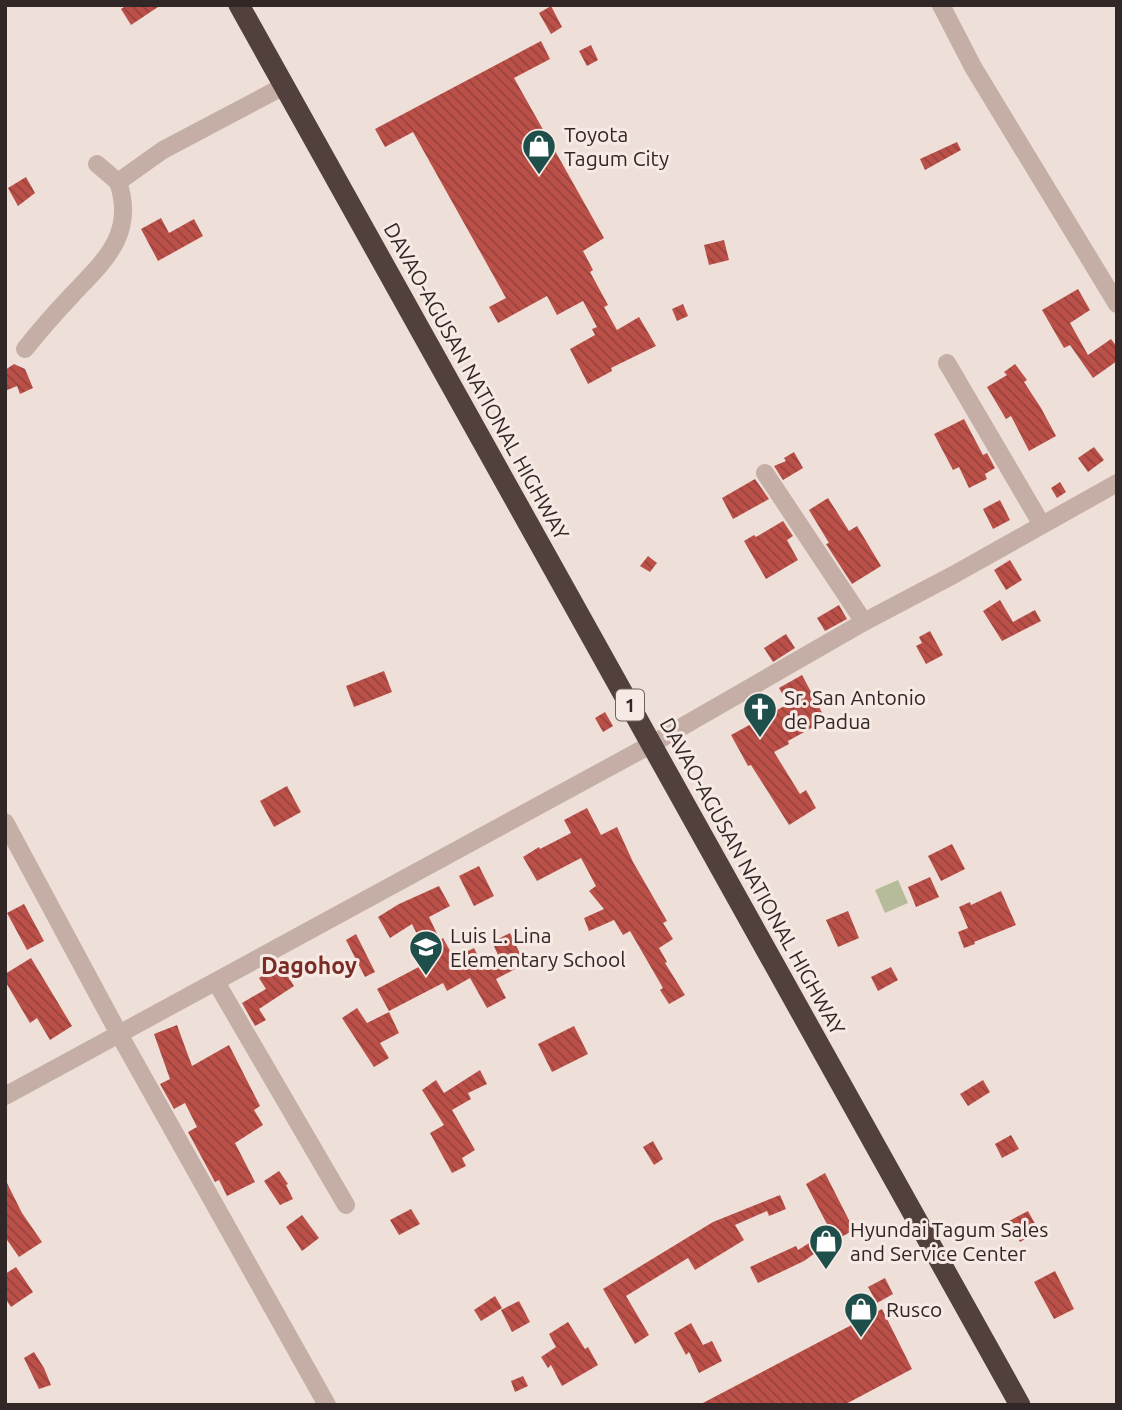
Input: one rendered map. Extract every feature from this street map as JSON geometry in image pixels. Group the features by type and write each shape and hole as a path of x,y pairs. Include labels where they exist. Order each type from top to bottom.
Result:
{"highway":[{"name":"DAVAO-AGUSAN NATIONAL HIGHWAY","path":"239,5 1020,1405"}],"street":[{"path":"941,5 973,66 1117,304"},
{"path":"118,182 163,150 284,86"},
{"path":"25,349 43,326 103,263 115,244 124,213 124,198 118,182 97,164"},
{"path":"947,362 1042,525"},
{"path":"765,473 864,622"},
{"path":"5,1096 652,744 864,622 1117,483"},
{"path":"5,822 119,1034 327,1405"},
{"path":"216,982 346,1205"}],"green space":[{"path":"898,880 908,903 885,913 875,890"}],"building":[{"path":"127,5 161,5 131,25 121,9"},
{"path":"551,6 562,27 551,34 539,13"},
{"path":"541,41 550,59 514,78 604,238 583,251 593,270 590,272 608,305 604,307 617,330 639,317 656,346 611,368 612,371 588,384 570,349 595,335 592,329 597,327 583,301 557,315 547,296 498,323 489,307 506,298 413,132 385,147 375,129"},
{"path":"591,45 598,60 587,66 579,51"},
{"path":"957,142 961,150 925,170 920,159"},
{"path":"26,177 35,193 18,206 8,188"},
{"path":"161,218 169,233 194,219 203,236 158,261 141,229"},
{"path":"724,240 729,260 709,265 704,245"},
{"path":"1078,289 1090,310 1070,323 1088,355 1111,339 1117,347 1117,361 1093,378 1070,345 1064,348 1042,310"},
{"path":"683,304 688,316 677,321 672,309"},
{"path":"14,364 25,369 33,388 20,394 17,386 5,391 5,370"},
{"path":"1015,364 1027,380 1024,382 1056,436 1029,451 1011,416 1006,419 987,387 1007,375 1004,372"},
{"path":"964,419 983,455 987,453 995,468 985,474 987,479 969,488 959,467 953,470 934,434"},
{"path":"1094,447 1104,460 1088,472 1078,458"},
{"path":"794,452 803,468 783,480 774,466 786,461 784,458"},
{"path":"755,479 769,499 733,519 722,498"},
{"path":"1060,482 1066,492 1057,498 1051,488"},
{"path":"828,498 849,531 857,526 881,566 852,584 826,544 829,543 809,510"},
{"path":"1000,500 1010,520 993,529 983,509"},
{"path":"783,521 793,536 787,540 798,560 766,579 744,541"},
{"path":"648,556 657,563 650,572 640,566"},
{"path":"1010,560 1022,580 1006,590 994,570"},
{"path":"1000,600 1013,622 1035,610 1041,621 1002,641 983,611"},
{"path":"839,605 847,619 825,631 817,618"},
{"path":"930,631 943,655 926,664 916,646 922,643 919,637"},
{"path":"786,634 795,648 773,662 764,648"},
{"path":"384,671 392,692 354,707 346,686"},
{"path":"802,675 826,720 774,752 800,794 806,790 816,808 789,825 751,765 748,766 731,735 788,704 779,688"},
{"path":"605,712 613,726 603,732 595,718"},
{"path":"287,786 301,812 274,827 260,801"},
{"path":"587,808 601,835 617,827 633,862 667,921 663,923 673,939 659,948 685,995 669,1004 660,990 663,988 630,931 623,935 614,920 589,931 584,918 604,909 589,891 596,886 581,858 537,881 523,857 571,833 564,820"},
{"path":"952,844 965,869 941,881 928,856"},
{"path":"479,866 494,896 474,906 459,876"},
{"path":"930,877 939,897 916,907 908,887"},
{"path":"439,886 450,906 429,917 440,940 443,938 454,958 474,948 483,966 499,957 492,942 510,933 525,964 496,979 506,998 487,1008 470,978 447,991 443,983 389,1011 377,989 430,961 412,924 390,938 378,917"},
{"path":"1001,891 1016,925 964,948 958,932 968,928 959,907 970,902 971,905"},
{"path":"24,904 44,941 27,950 7,913"},
{"path":"848,911 859,938 838,947 826,920"},
{"path":"356,934 375,972 365,977 346,940"},
{"path":"31,958 72,1026 50,1040 37,1018 30,1023 5,981 5,974"},
{"path":"280,964 294,986 259,1009 266,1020 255,1026 242,1003 266,989 259,978"},
{"path":"891,967 898,980 878,991 871,977"},
{"path":"357,1008 367,1023 389,1012 399,1033 380,1043 389,1058 374,1067 342,1018"},
{"path":"177,1025 192,1066 229,1045 260,1106 254,1110 263,1125 235,1143 255,1182 227,1196 219,1180 215,1182 188,1132 197,1127 185,1103 174,1109 160,1084 170,1079 154,1034"},
{"path":"574,1026 588,1054 552,1072 538,1044"},
{"path":"480,1070 487,1084 468,1093 471,1099 452,1110 475,1150 462,1158 466,1166 452,1173 430,1133 444,1125 422,1090 436,1080 444,1093"},
{"path":"983,1080 990,1092 968,1106 960,1094"},
{"path":"1011,1135 1019,1149 1002,1158 995,1144"},
{"path":"653,1141 663,1159 654,1165 643,1147"},
{"path":"279,1171 288,1184 286,1185 293,1199 280,1205 264,1181"},
{"path":"825,1173 854,1230 804,1261 758,1283 750,1267 796,1246 798,1250 830,1230 806,1184"},
{"path":"5,1179 22,1213 42,1242 19,1257 5,1237"},
{"path":"780,1195 786,1209 769,1216 767,1211 735,1225 744,1240 695,1270 688,1258 626,1296 649,1335 635,1344 603,1289 713,1222"},
{"path":"411,1209 420,1224 399,1235 390,1220"},
{"path":"1028,1211 1039,1231 1020,1242 1009,1221"},
{"path":"302,1215 319,1238 302,1251 286,1227"},
{"path":"16,1267 33,1292 11,1307 5,1298 5,1274"},
{"path":"1055,1271 1074,1309 1054,1319 1034,1282"},
{"path":"885,1278 893,1294 877,1303 868,1287"},
{"path":"495,1296 502,1308 481,1321 474,1310"},
{"path":"519,1301 530,1322 512,1332 501,1310"},
{"name":"Rusco","path":"882,1309 912,1369 844,1405 699,1405"},
{"path":"568,1322 598,1365 562,1386 551,1365 548,1368 541,1357 556,1347 549,1334"},
{"path":"691,1323 703,1345 712,1341 722,1361 699,1373 689,1352 686,1355 674,1333"},
{"path":"34,1352 51,1385 39,1389 24,1358"},
{"path":"523,1376 528,1386 515,1392 511,1381"}],"place":[{"name":"Toyota Tagum City","path":"539,176"},
{"name":"Sr. San Antonio de Padua","path":"760,739"},
{"name":"Luis L. Lina Elementary School","path":"426,977"},
{"name":"Hyundai Tagum Sales and Service Center","path":"826,1271"},
{"name":"Rusco","path":"861,1339"}],"district":[{"name":"Dagohoy","path":"309,965"}]}
